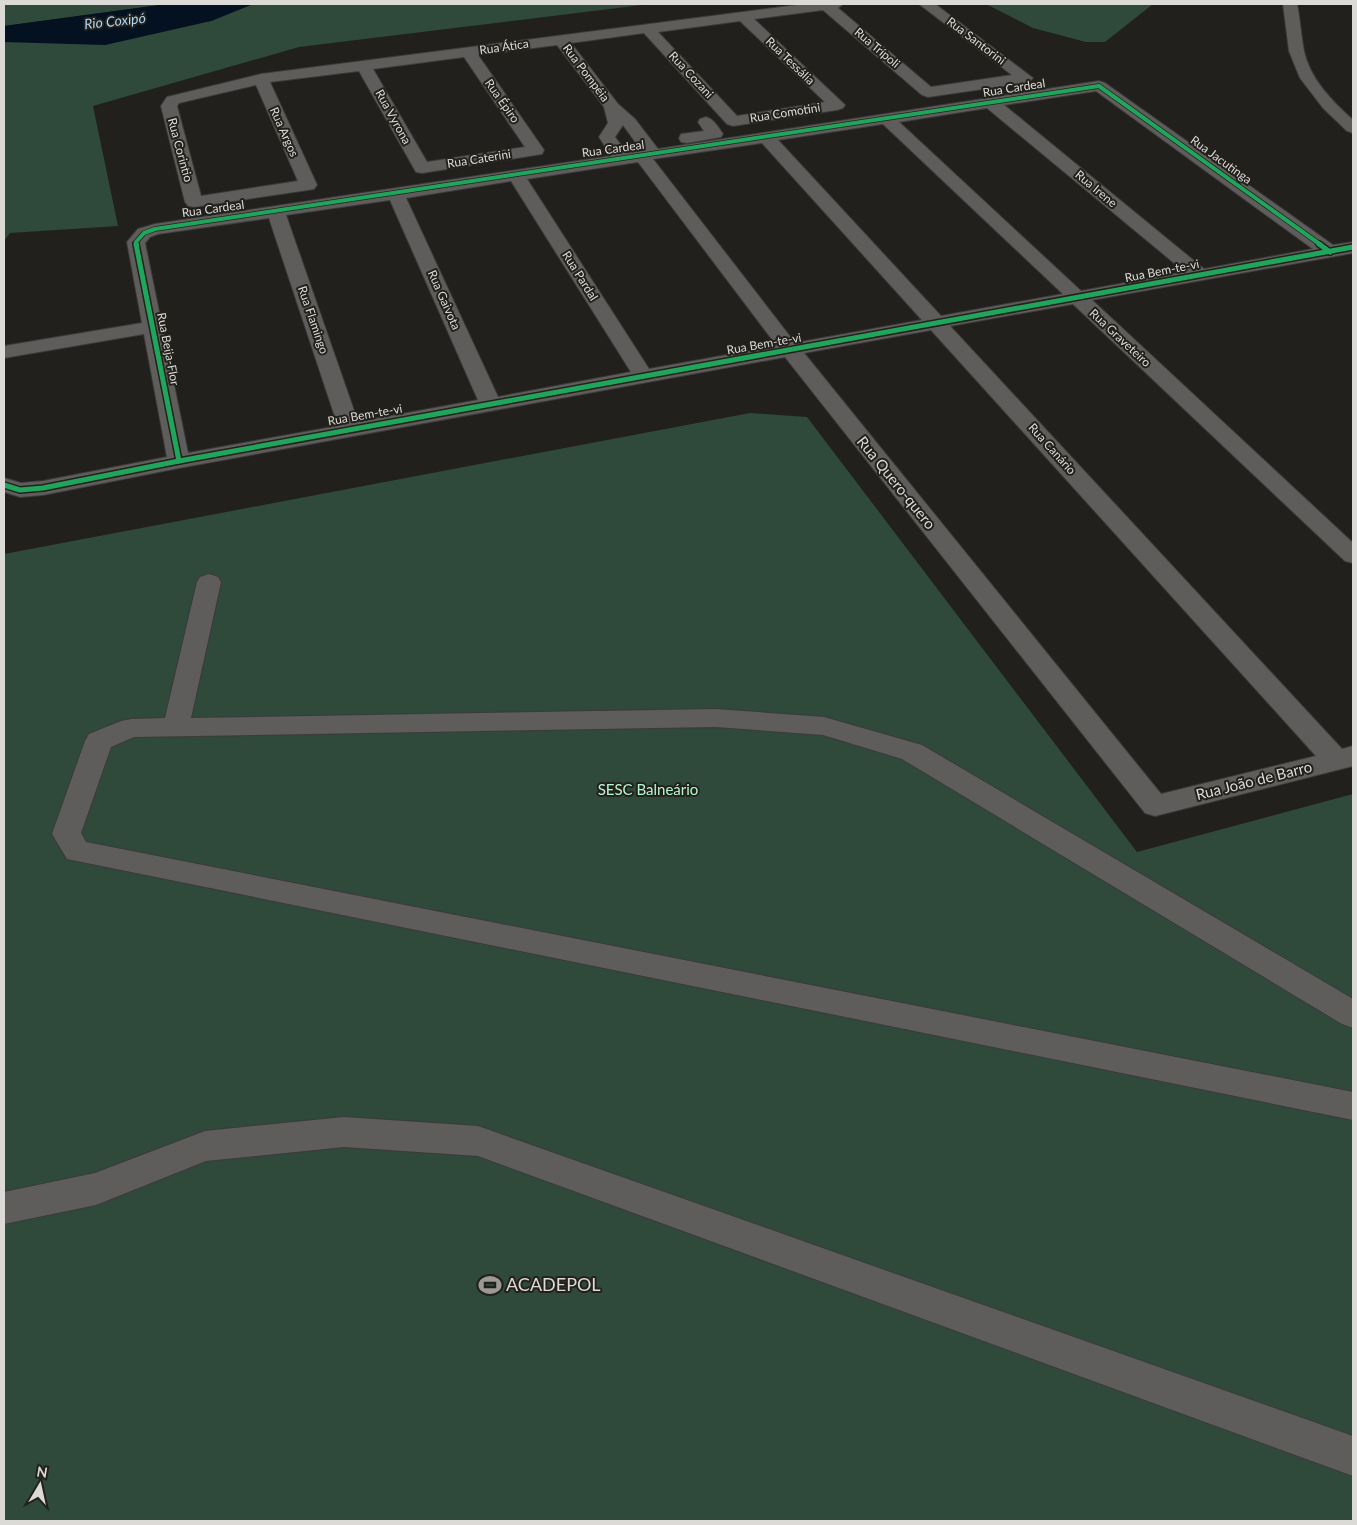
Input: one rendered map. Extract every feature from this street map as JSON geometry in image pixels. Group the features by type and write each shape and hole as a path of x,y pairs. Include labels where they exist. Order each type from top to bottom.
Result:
{"street":[{"name":"Rua Ática","path":"173,100 260,79 831,4"},
{"name":"Rua Trípoli","path":"831,4 928,92"},
{"name":"Rua Santorini","path":"926,4 1025,78 928,92"},
{"path":"1290,4 1297,51 1304,71 1314,89 1353,128"},
{"name":"Rua Tessália","path":"743,16 837,106"},
{"name":"Rua Cozani","path":"648,28 733,121"},
{"name":"Rua Pompéia","path":"560,39 612,106 630,124 632,137 643,156"},
{"name":"Rua Épiro","path":"468,52 536,150"},
{"name":"Rua Vyrona","path":"364,66 422,168"},
{"name":"Rua Argos","path":"194,202 308,184 260,79"},
{"name":"Rua Cardeal","path":"136,242 144,233 155,229 643,156 681,138 767,138 1099,86"},
{"name":"Rua Jacutinga","path":"1099,86 1330,252"},
{"name":"Rua Corintio","path":"173,100 168,106 194,202"},
{"name":"Rua Irene","path":"991,103 1200,275"},
{"name":"Rua Pompéia","path":"612,106 616,123 607,137 643,156"},
{"name":"Rua Comotini","path":"733,121 837,106"},
{"name":"Rua Graveteiro","path":"887,119 1353,556"},
{"path":"681,138 715,134 706,122"},
{"name":"Rua Canário","path":"767,138 937,324 1345,758"},
{"name":"Rua Caterini","path":"422,168 536,150"},
{"name":"Rua Quero-quero","path":"643,156 791,351 1155,806"},
{"name":"Rua Pardal","path":"516,175 644,377"},
{"name":"Rua Gaivota","path":"396,194 491,405"},
{"name":"Rua Flamingo","path":"276,212 350,429"},
{"name":"Rua Beija-Flor","path":"136,242 178,461"},
{"name":"Rua Bem-te-vi","path":"178,461 791,351 1353,247"},
{"path":"4,352 153,327"},
{"path":"4,485 20,490 43,488 178,461"},
{"path":"176,727 209,582"},
{"path":"1353,1015 912,752 824,726 716,718 131,728 99,741 66,834 77,851 1353,1106"},
{"name":"Rua João de Barro","path":"1155,806 1345,758"},
{"path":"4,1208 96,1189 206,1146 344,1132 478,1141 1353,1456"}],"green space":[{"path":"4,4 167,4 4,26"},
{"path":"253,4 650,4 299,47 93,106 118,226 10,233 4,241 4,42 211,21"},
{"path":"986,4 1153,4 1105,42 1086,42 1033,28"},
{"name":"SESC Balneário","path":"750,413 807,417 1137,852 1353,794 1353,1521 4,1521 4,554"}],"water":[{"name":"Rio Coxipó","path":"167,4 253,4 211,21 105,45 4,42 4,26"}],"cycle path":[{"path":"179,461 136,242 144,233 155,229 1099,86 1330,252"},
{"path":"4,485 20,490 43,488 179,461 1353,247"}],"place":[{"name":"ACADEPOL","path":"490,1285"}]}
